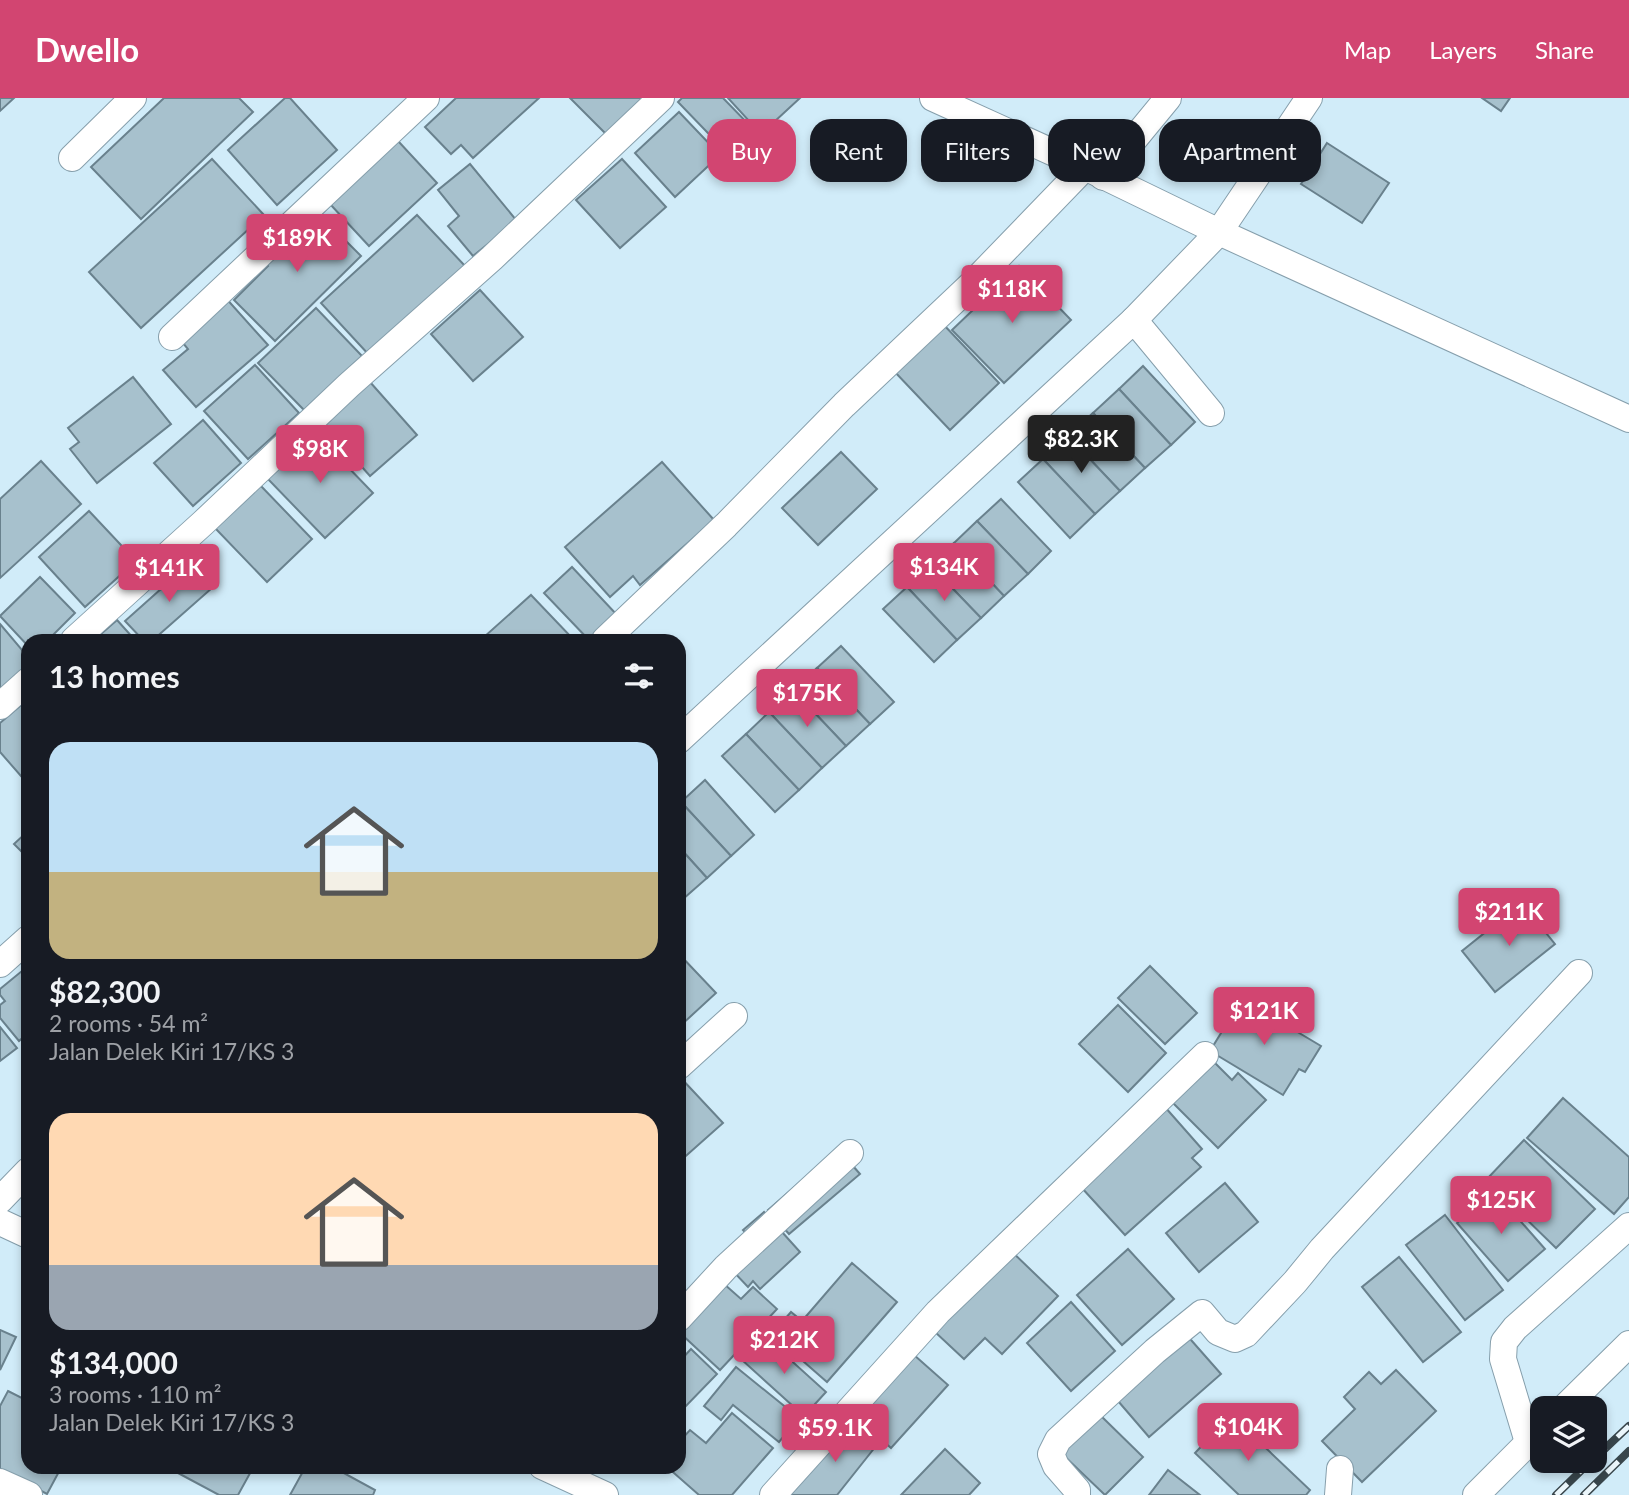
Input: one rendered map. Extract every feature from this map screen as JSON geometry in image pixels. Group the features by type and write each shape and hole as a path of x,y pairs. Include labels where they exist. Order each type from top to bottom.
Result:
{"street":[{"path":"72,158 132,98"},
{"path":"172,337 426,98"},
{"path":"81,634 349,385 492,258 661,98"},
{"path":"933,98 1048,151"},
{"path":"1145,121 1168,98"},
{"path":"686,734 1134,320 1219,232 1309,98"},
{"path":"611,634 726,525 844,405 1083,182"},
{"path":"1115,182 1629,419"},
{"path":"1134,320 1211,413"},
{"path":"0,706 21,687"},
{"path":"0,964 21,945"},
{"path":"1077,1495 1077,1490 1056,1466 1051,1454 1058,1440 1202,1312 1218,1332 1235,1339 1246,1334 1579,973"},
{"path":"686,1060 734,1016"},
{"path":"773,1495 938,1312 1205,1055"},
{"path":"686,1310 726,1267 850,1153"},
{"path":"0,1200 21,1178"},
{"path":"0,1222 21,1232"},
{"path":"1530,1424 1503,1360 1504,1342 1515,1328 1629,1226"},
{"path":"1576,1396 1629,1344"},
{"path":"1476,1495 1530,1441"},
{"path":"559,1474 605,1495"},
{"path":"0,1482 29,1495"}],"building":[{"path":"0,98 14,98 0,111"},
{"path":"164,98 239,98 253,112 141,219 91,167"},
{"path":"285,98 290,98 337,150 277,205 228,150"},
{"path":"456,98 539,98 473,158 461,145 451,154 425,127"},
{"path":"570,98 648,98 609,137"},
{"path":"682,98 723,98 743,119 707,119 707,132 678,102"},
{"path":"728,98 800,98 777,119 747,119"},
{"path":"1482,98 1510,98 1501,111"},
{"path":"679,112 707,141 707,167 675,197 635,153"},
{"path":"386,128 437,183 369,246 317,190"},
{"path":"1327,143 1389,183 1362,223 1301,184 1321,182 1321,152"},
{"path":"212,159 264,215 141,328 89,272"},
{"path":"622,159 666,207 620,248 576,200"},
{"path":"470,164 517,221 473,256 448,226 459,216 438,190"},
{"path":"312,207 361,256 275,341 234,300 268,266 261,258"},
{"path":"417,215 466,267 370,356 321,303"},
{"path":"1019,266 1071,320 1004,383 952,330"},
{"path":"480,290 523,337 473,381 431,334"},
{"path":"224,296 268,345 196,407 163,370 188,349 178,337"},
{"path":"316,308 362,356 305,411 258,363"},
{"path":"942,323 999,383 950,430 893,370"},
{"path":"255,365 299,413 248,459 204,411"},
{"path":"1143,366 1195,422 1171,445 1119,389"},
{"path":"133,377 171,424 97,483 70,449 79,442 68,428"},
{"path":"370,382 417,435 370,476 323,423"},
{"path":"1119,389 1171,445 1145,468 1093,413"},
{"path":"1093,413 1145,468 1120,491 1068,436"},
{"path":"203,420 241,463 193,506 154,463"},
{"path":"315,433 373,493 325,538 267,478"},
{"path":"1068,436 1120,491 1095,514 1043,459"},
{"path":"841,452 877,489 818,545 782,508"},
{"path":"1043,459 1095,514 1070,538 1018,482"},
{"path":"41,461 81,504 0,578 0,499"},
{"path":"662,462 714,520 640,585 633,576 610,597 565,547"},
{"path":"260,485 312,539 267,582 215,528"},
{"path":"1001,499 1051,551 1028,574 977,521"},
{"path":"89,511 136,561 85,607 39,557"},
{"path":"977,521 1028,574 1004,596 954,543"},
{"path":"954,543 1004,596 981,618 930,565"},
{"path":"189,564 212,588 160,634 137,634 125,621"},
{"path":"930,565 981,618 957,640 907,587"},
{"path":"572,567 617,615 596,634 583,634 544,593"},
{"path":"40,577 75,613 54,634 21,634 21,638 0,616"},
{"path":"907,587 957,640 934,662 883,609"},
{"path":"531,595 568,634 487,634"},
{"path":"117,620 130,634 101,634"},
{"path":"0,624 21,649 21,672 0,690"},
{"path":"841,646 894,702 870,724 817,668"},
{"path":"817,668 870,724 846,746 793,690"},
{"path":"793,690 846,746 822,768 769,712"},
{"path":"21,705 21,776 0,752 0,723"},
{"path":"769,712 822,768 799,790 746,734"},
{"path":"746,734 799,790 775,812 722,756"},
{"path":"705,780 754,835 731,856 686,807 686,797"},
{"path":"686,807 731,856 707,878 686,855"},
{"path":"21,838 21,851 14,844"},
{"path":"686,855 707,878 686,896"},
{"path":"1522,903 1555,944 1495,992 1462,951"},
{"path":"686,961 716,993 686,1021"},
{"path":"1150,966 1197,1013 1165,1044 1118,998"},
{"path":"21,972 19,1041 0,1018 0,1005 5,1001 0,995 0,989"},
{"path":"1242,999 1321,1046 1305,1072 1299,1069 1283,1095 1210,1051"},
{"path":"1118,1005 1166,1053 1128,1092 1079,1044"},
{"path":"0,1027 17,1048 0,1061"},
{"path":"1203,1051 1232,1080 1238,1073 1266,1100 1218,1148 1162,1092"},
{"path":"686,1083 723,1123 686,1156"},
{"path":"1157,1098 1202,1149 1192,1158 1201,1167 1125,1235 1070,1175"},
{"path":"1563,1098 1629,1157 1629,1197 1614,1214 1527,1138"},
{"path":"1524,1140 1595,1209 1556,1248 1486,1180"},
{"path":"838,1149 860,1174 789,1234 768,1210"},
{"path":"1225,1183 1258,1222 1199,1272 1166,1233"},
{"path":"1494,1191 1545,1249 1508,1281 1457,1223"},
{"path":"764,1212 800,1252 760,1289 753,1281 748,1287 731,1269 757,1245 743,1230"},
{"path":"1445,1215 1503,1290 1465,1320 1406,1245"},
{"path":"1007,1247 1058,1296 1002,1354 985,1338 964,1359 935,1332"},
{"path":"1128,1249 1174,1299 1122,1345 1077,1295"},
{"path":"1399,1257 1461,1332 1423,1362 1362,1287"},
{"path":"852,1263 897,1302 827,1382 772,1334 791,1312 802,1321"},
{"path":"715,1276 741,1299 753,1287 777,1309 720,1370 686,1338 686,1307"},
{"path":"1071,1302 1115,1351 1071,1391 1027,1343"},
{"path":"0,1330 16,1337 0,1370"},
{"path":"1184,1332 1221,1374 1149,1437 1112,1394"},
{"path":"764,1336 826,1392 804,1416 742,1360"},
{"path":"905,1347 948,1385 891,1448 859,1419 870,1407 859,1397"},
{"path":"691,1349 717,1374 686,1406 686,1354"},
{"path":"736,1367 799,1418 779,1442 733,1405 721,1420 704,1406"},
{"path":"1396,1370 1436,1411 1362,1482 1322,1441 1355,1409 1344,1397 1369,1372 1381,1384"},
{"path":"8,1391 21,1398 21,1474 58,1474 47,1494 0,1469 0,1406"},
{"path":"732,1413 773,1448 732,1495 699,1495 675,1474 686,1474 686,1434 690,1430 706,1443"},
{"path":"1098,1413 1143,1457 1105,1495 1060,1452"},
{"path":"1231,1415 1310,1490 1306,1495 1239,1495 1195,1453"},
{"path":"845,1421 876,1446 837,1495 792,1495 788,1492"},
{"path":"945,1449 980,1483 969,1495 901,1495"},
{"path":"1168,1470 1200,1495 1149,1495"},
{"path":"180,1474 250,1474 238,1495 219,1495"},
{"path":"302,1474 346,1474 375,1490 373,1495 290,1495"}],"railway":[{"path":"1607,1447 1629,1426"},
{"path":"1584,1495 1629,1451"},
{"path":"1556,1495 1579,1473"}]}
